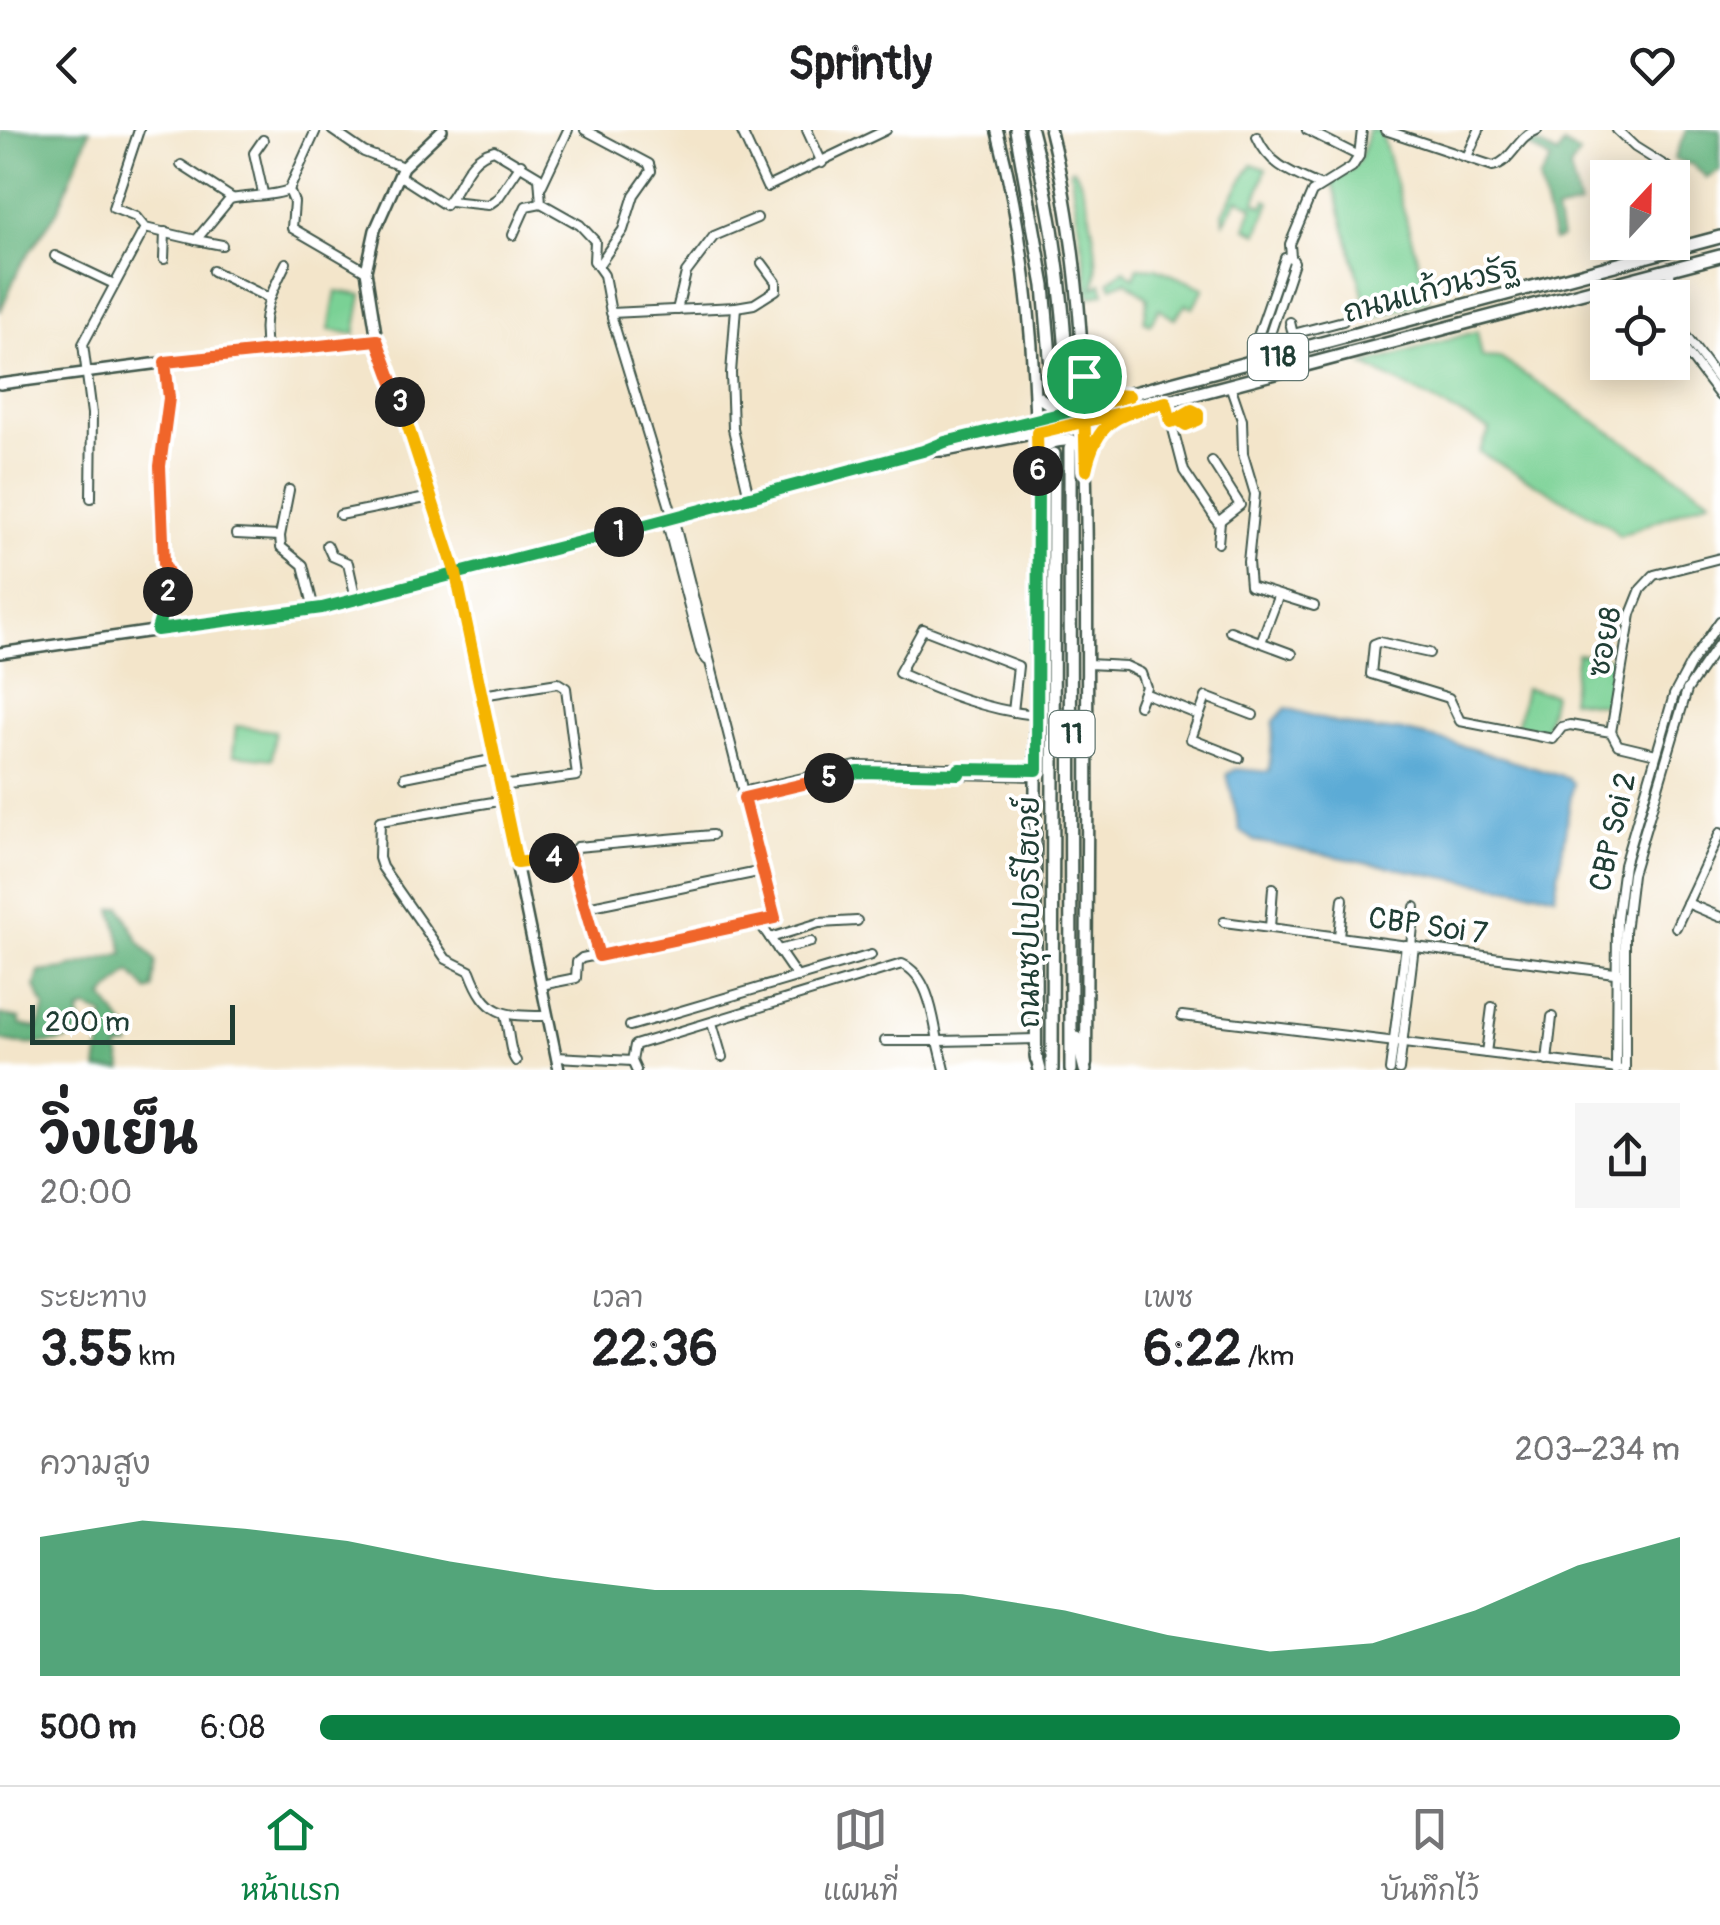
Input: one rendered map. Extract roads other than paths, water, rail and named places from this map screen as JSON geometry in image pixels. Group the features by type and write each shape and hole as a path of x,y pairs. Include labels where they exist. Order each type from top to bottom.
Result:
{"main road":[{"path":"996,130 1019,237 1034,352 1038,457 1038,1070"},
{"path":"1016,130 1044,286 1052,392"},
{"path":"1032,130 1055,241 1068,389"},
{"path":"1050,130 1076,260 1084,380 1088,664 1086,1070"},
{"name":"ถนนแก้วนวรัฐ","path":"1690,245 1720,237"},
{"name":"ถนนแก้วนวรัฐ","path":"1036,426 1085,423 1720,256"},
{"name":"ถนนแก้วนวรัฐ","path":"1036,426 1084,408 1636,260"},
{"path":"1494,298 1501,314"},
{"path":"1035,394 1049,404 1071,399 1084,380"},
{"path":"1084,380 1103,394 1129,396"},
{"path":"1086,470 1090,449 1100,430 1136,410"},
{"path":"1038,457 1044,446 1052,442 1072,440 1086,452"},
{"name":"ถนนซุปเปอร์ไฮเวย์","path":"1070,449 1071,1070"},
{"name":"ถนนซุปเปอร์ไฮเวย์","path":"1052,1070 1054,454"},
{"path":"1072,1019 1086,1070"}],"street":[{"path":"139,130 113,208 136,217 145,228 222,246"},
{"path":"316,130 289,190 294,202 292,228 366,271"},
{"path":"332,130 402,172 445,205 460,178 484,153 494,150 539,177 541,203"},
{"path":"442,130 402,172 375,230 366,271 377,340 456,574 559,1070"},
{"path":"541,188 568,130"},
{"path":"585,130 649,164 650,171 634,194 624,230 598,266"},
{"path":"742,130 768,187 886,130"},
{"path":"807,130 822,163"},
{"path":"1306,130 1359,156"},
{"path":"1276,357 1270,338 1294,262 1290,244 1305,204 1319,185 1347,171 1359,156 1362,130"},
{"path":"1467,157 1479,130"},
{"path":"1390,131 1499,166 1519,140 1537,130"},
{"path":"1617,130 1656,160"},
{"path":"1257,136 1265,156 1319,185"},
{"path":"263,140 254,153 263,194"},
{"path":"450,201 488,205 498,198 521,164"},
{"path":"180,165 232,198 289,190"},
{"path":"196,240 232,198"},
{"path":"513,235 526,206 541,203 580,225 596,241 594,261 604,275 610,312 754,304 776,290 776,282 762,264"},
{"path":"676,310 686,274 714,236 757,218"},
{"path":"91,498 89,373 82,344 145,228"},
{"path":"164,232 164,259"},
{"path":"55,256 114,284"},
{"path":"1248,365 1285,258 1290,257"},
{"path":"267,351 263,332 269,298 286,263"},
{"path":"1670,270 1670,280"},
{"path":"213,271 269,298"},
{"path":"736,308 731,373 733,430 749,498"},
{"path":"361,340 372,314"},
{"path":"542,985 573,980 578,975 578,960 775,918 712,668 704,652 612,318"},
{"path":"1293,334 1342,321"},
{"path":"1290,322 1298,352"},
{"path":"0,384 377,340"},
{"path":"1690,341 1720,382"},
{"path":"1690,357 1720,396"},
{"path":"157,630 171,578 164,564 160,466 169,398 165,362"},
{"path":"1230,385 1242,420 1243,454 1256,494 1248,562 1250,586 1314,606"},
{"path":"1166,402 1184,471 1216,521 1220,521"},
{"name":"ถนนแก้วนวรัฐ","path":"0,653 314,609 749,498 945,442 1036,426"},
{"path":"1212,461 1240,505 1220,521 1218,543"},
{"path":"289,490 280,536 282,550 303,565 314,609"},
{"path":"340,514 431,497"},
{"path":"236,534 280,536"},
{"path":"327,544 332,556 348,563 356,599"},
{"name":"ซอย8","path":"1611,732 1630,614 1640,589 1654,575 1720,558"},
{"path":"1261,642 1278,597"},
{"name":"CBP Soi 2","path":"1622,974 1617,918 1624,865 1655,754 1683,676 1720,621"},
{"path":"1014,712 1018,666 923,630 900,673 951,696 1014,712 1036,715"},
{"path":"1230,631 1292,654"},
{"path":"1429,654 1379,642 1374,644 1371,674 1449,698 1460,721 1473,726 1553,740 1562,727 1570,725 1611,732 1618,746 1666,758"},
{"name":"CBP Soi 2","path":"1620,1070 1622,974 1632,874 1687,690 1720,642"},
{"path":"1088,664 1136,668 1145,680 1139,705"},
{"path":"482,695 558,682 566,688 576,776 502,786"},
{"path":"1144,694 1199,715"},
{"path":"1239,758 1191,739 1206,697 1253,714"},
{"path":"405,776 496,759"},
{"path":"743,795 856,766 1037,773"},
{"path":"505,800 380,821 378,858 446,959 470,971 478,995 505,1016 511,1035 510,1054 516,1061"},
{"path":"1676,926 1720,833"},
{"path":"517,863 570,856 577,847 712,835"},
{"path":"570,856 599,956"},
{"path":"1708,856 1720,862"},
{"path":"587,907 762,870"},
{"path":"1270,927 1273,888"},
{"path":"1339,936 1343,899"},
{"path":"1687,903 1720,917"},
{"path":"1398,1070 1415,907"},
{"path":"770,938 819,923 857,921"},
{"path":"759,922 797,977"},
{"name":"CBP Soi 7","path":"1224,922 1622,974"},
{"path":"778,950 811,942"},
{"path":"630,1026 871,955"},
{"path":"556,1056 634,1066 634,1045 902,964 912,968 930,1004 945,1070"},
{"path":"1486,1053 1492,1007"},
{"path":"505,1016 548,1016"},
{"path":"1182,1016 1620,1070"},
{"path":"1547,1061 1552,1017"},
{"path":"712,1023 722,1056"},
{"path":"885,1041 1036,1039"},
{"path":"1390,1070 1398,1043"}],"water":[{"path":"1286,708 1336,723 1378,731 1398,730 1446,741 1567,778 1573,783 1555,895 1254,841 1240,831 1227,774 1236,769 1269,772 1274,721"}]}
